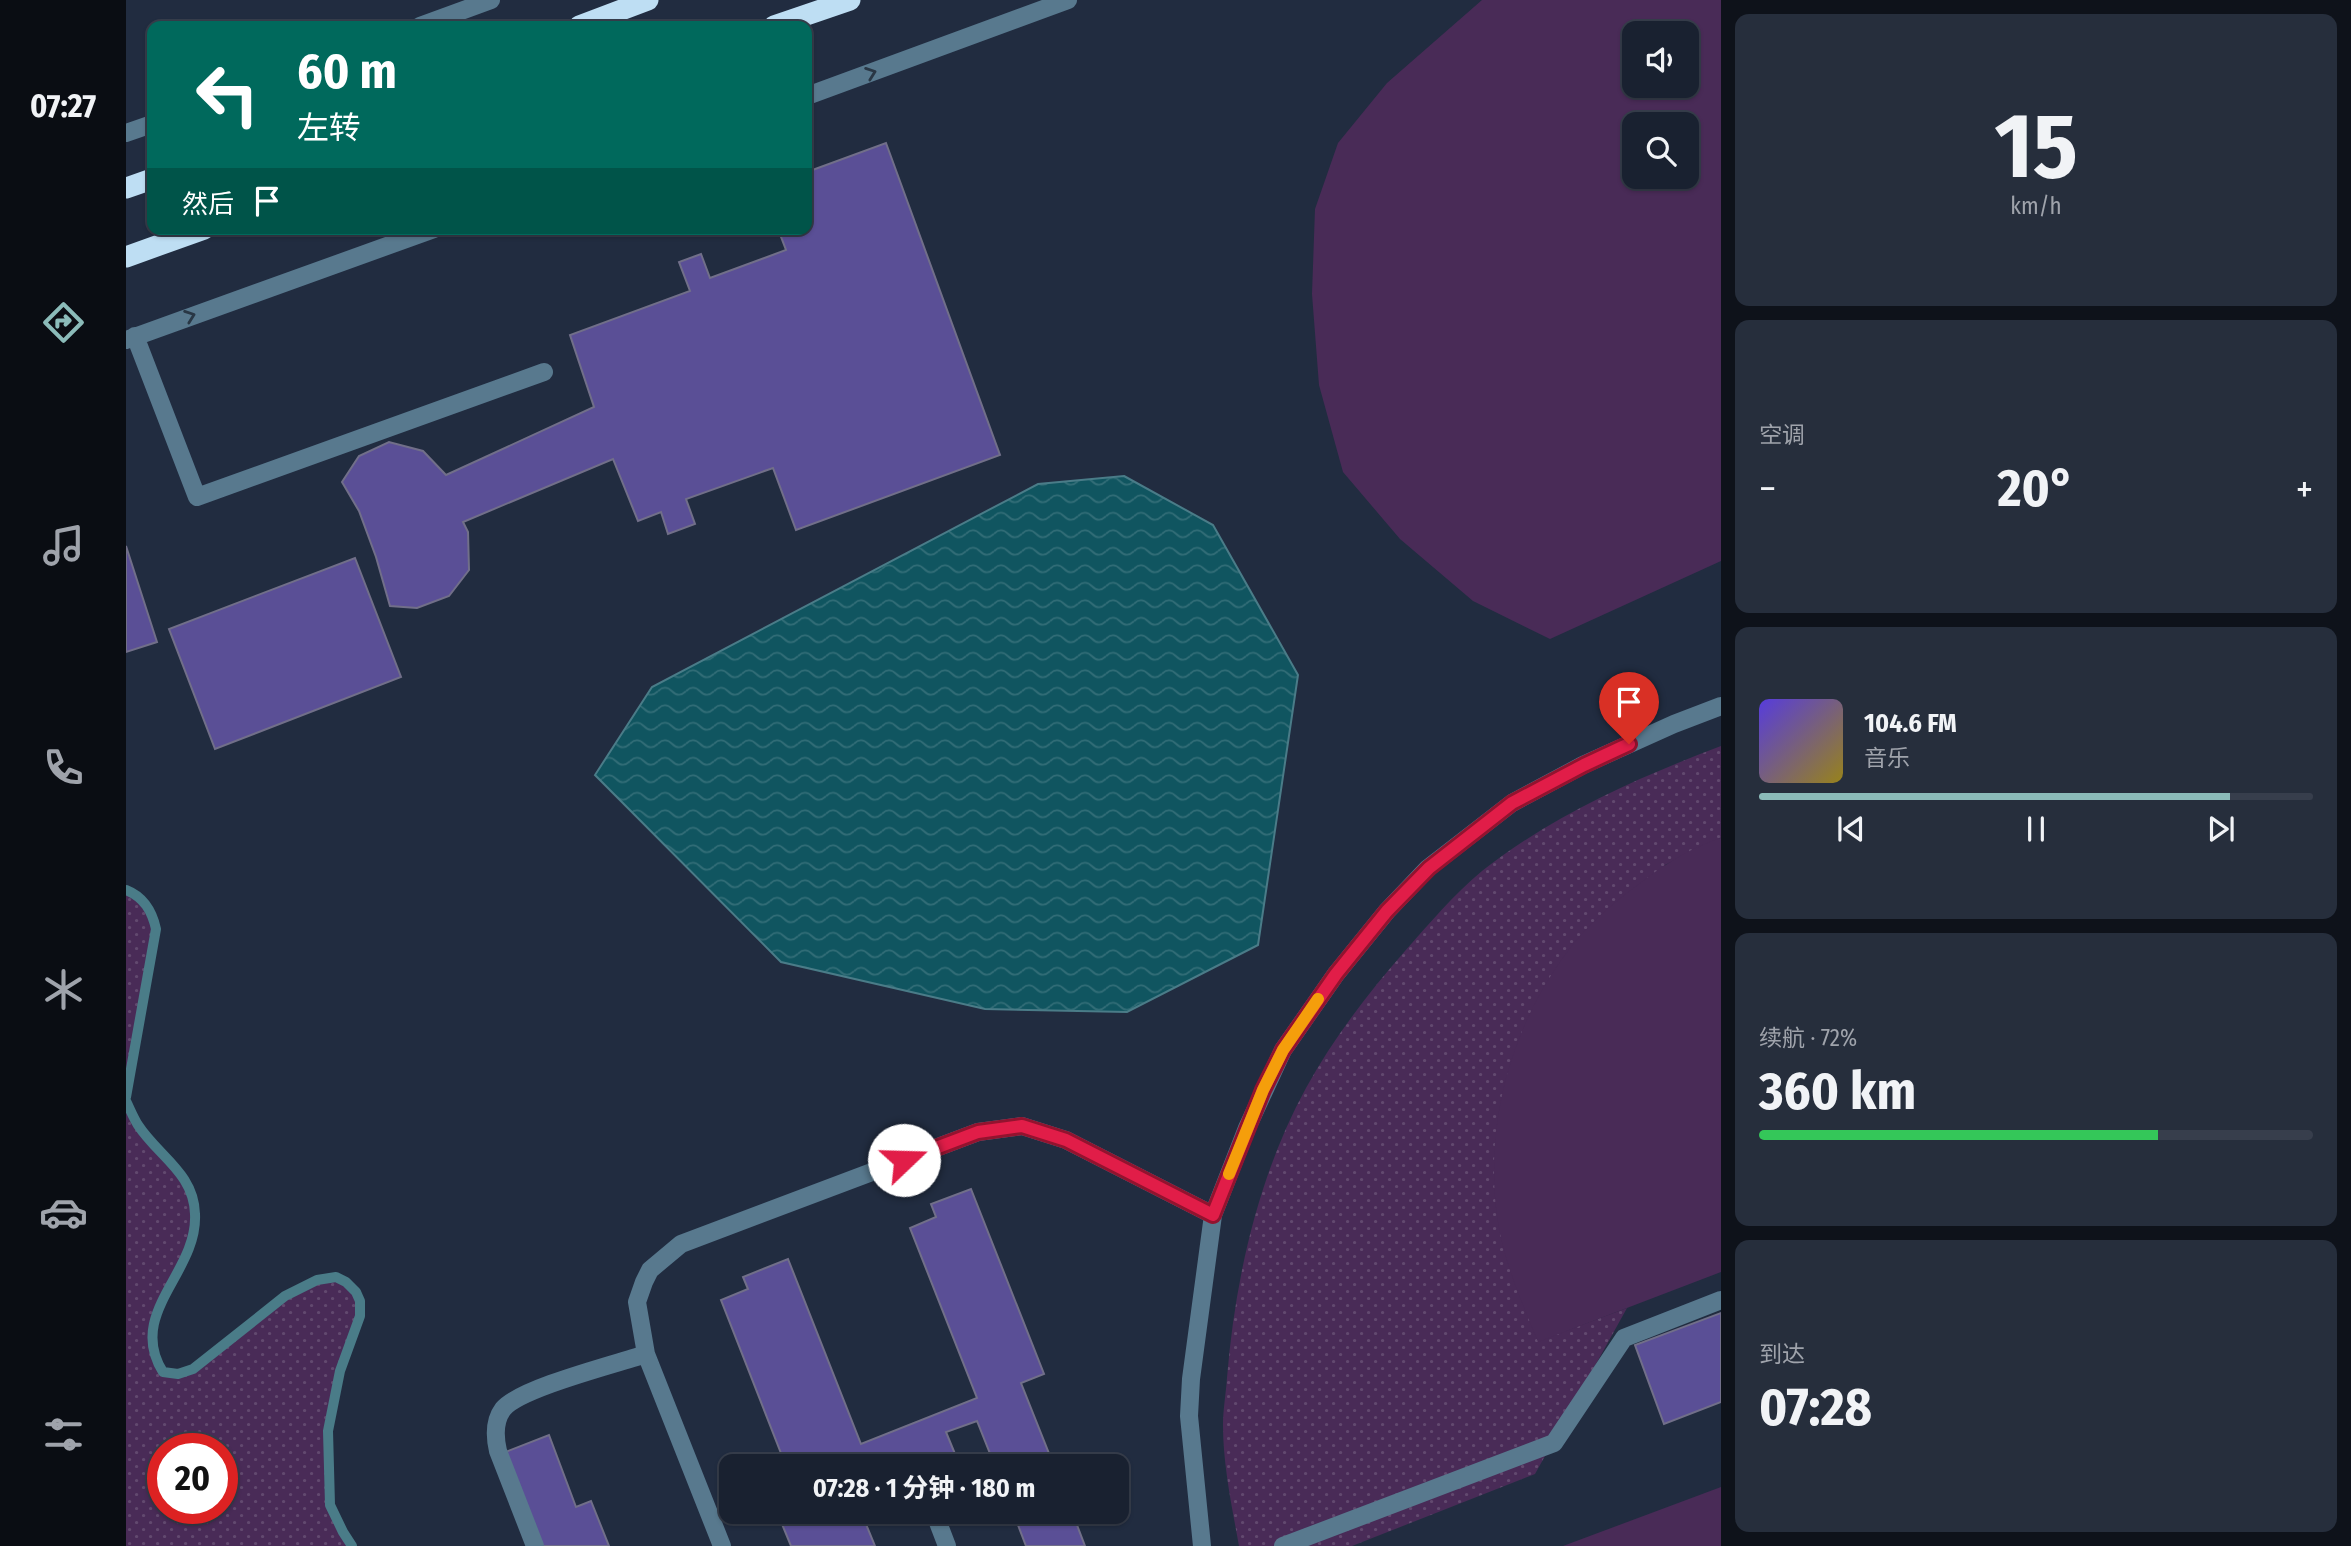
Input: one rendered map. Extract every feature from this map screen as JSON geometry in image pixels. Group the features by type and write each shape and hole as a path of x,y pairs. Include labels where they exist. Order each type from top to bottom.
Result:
{"highway":[{"path":"592,21 648,0"},
{"path":"789,21 850,0"},
{"path":"126,188 147,181"},
{"path":"126,257 187,235"}],"street":[{"path":"433,21 491,0"},
{"path":"812,94 1068,0"},
{"path":"126,133 147,126"},
{"path":"417,235 131,338 197,497 544,372"},
{"path":"1202,1546 1189,1416 1195,1343 1213,1215 1252,1115 1283,1050 1336,974 1387,911 1429,868 1512,803 1584,765 1721,706"},
{"path":"722,1546 646,1354 638,1302 643,1282 650,1270 681,1244 978,1132 1022,1126 1066,1140 1213,1215"},
{"path":"1283,1546 1554,1443 1624,1338 1721,1300"},
{"path":"535,1546 498,1451 495,1437 497,1422 504,1408 527,1393 646,1354"},
{"path":"939,1524 947,1546"}],"shaded area":[{"path":"1482,0 1721,0 1721,561 1550,639 1473,601 1400,539 1343,472 1319,385 1312,294 1315,209 1338,143 1387,83"},
{"path":"1721,746 1721,838 1665,865 1538,1341 1627,1308 1535,1474 1352,1546 1239,1546 1223,1440 1224,1407 1236,1303 1262,1192 1289,1122 1316,1070 1391,967 1442,909 1482,871 1537,832 1567,815 1658,771"},
{"path":"1721,838 1721,1272 1538,1342 1513,1280 1504,1248 1497,1216 1494,1179 1500,1106 1520,1036 1554,971 1591,924 1664,866"},
{"path":"126,890 146,905 156,929 126,1097"},
{"path":"126,1101 146,1136 189,1187 196,1214 194,1235 166,1293 153,1331 154,1351 163,1372 178,1374 193,1369 285,1296 317,1280 336,1277 356,1292 360,1301 360,1316 340,1371 328,1432 330,1505 352,1546 126,1546"},
{"path":"1721,1487 1721,1546 1563,1546"}],"water":[{"path":"1124,476 1213,525 1298,675 1258,945 1127,1012 985,1009 781,962 595,775 652,687 1038,484"}],"building":[{"path":"886,143 1000,455 796,530 773,468 686,499 695,524 668,534 661,512 638,521 613,459 463,522 468,532 469,570 449,596 417,608 390,606 359,511 342,482 359,456 389,442 423,451 446,475 594,407 570,335 690,291 679,262 701,254 710,278 786,250 780,235 812,235 812,170"},
{"path":"126,546 157,642 126,652"},
{"path":"355,558 401,677 215,749 169,629"},
{"path":"971,1189 1044,1374 1021,1383 1049,1454 990,1454 977,1421 946,1432 955,1454 781,1454 721,1300 748,1289 743,1277 788,1259 861,1444 977,1398 910,1228 936,1217 931,1204"},
{"path":"1721,1313 1721,1402 1664,1424 1635,1345"},
{"path":"549,1435 576,1507 591,1501 609,1546 539,1546 503,1453"},
{"path":"782,1524 866,1524 875,1546 791,1546"},
{"path":"1018,1524 1077,1524 1085,1546 1026,1546"}],"waterway":[{"path":"126,890 146,905 156,929 126,1097"},
{"path":"126,1101 146,1136 182,1176 193,1200 195,1214 193,1235 186,1255 166,1293 153,1331 154,1351 163,1372 178,1374 193,1369 285,1296 317,1280 336,1277 356,1292 360,1301 360,1316 340,1371 328,1431 330,1505 352,1546"}],"slow traffic":[{"path":"1229,1174 1263,1090 1283,1050 1318,999"}],"route":[{"path":"904,1160 978,1132 1022,1126 1066,1140 1213,1215 1263,1090 1283,1050 1336,974 1387,911 1429,868 1512,803 1629,744"}]}
